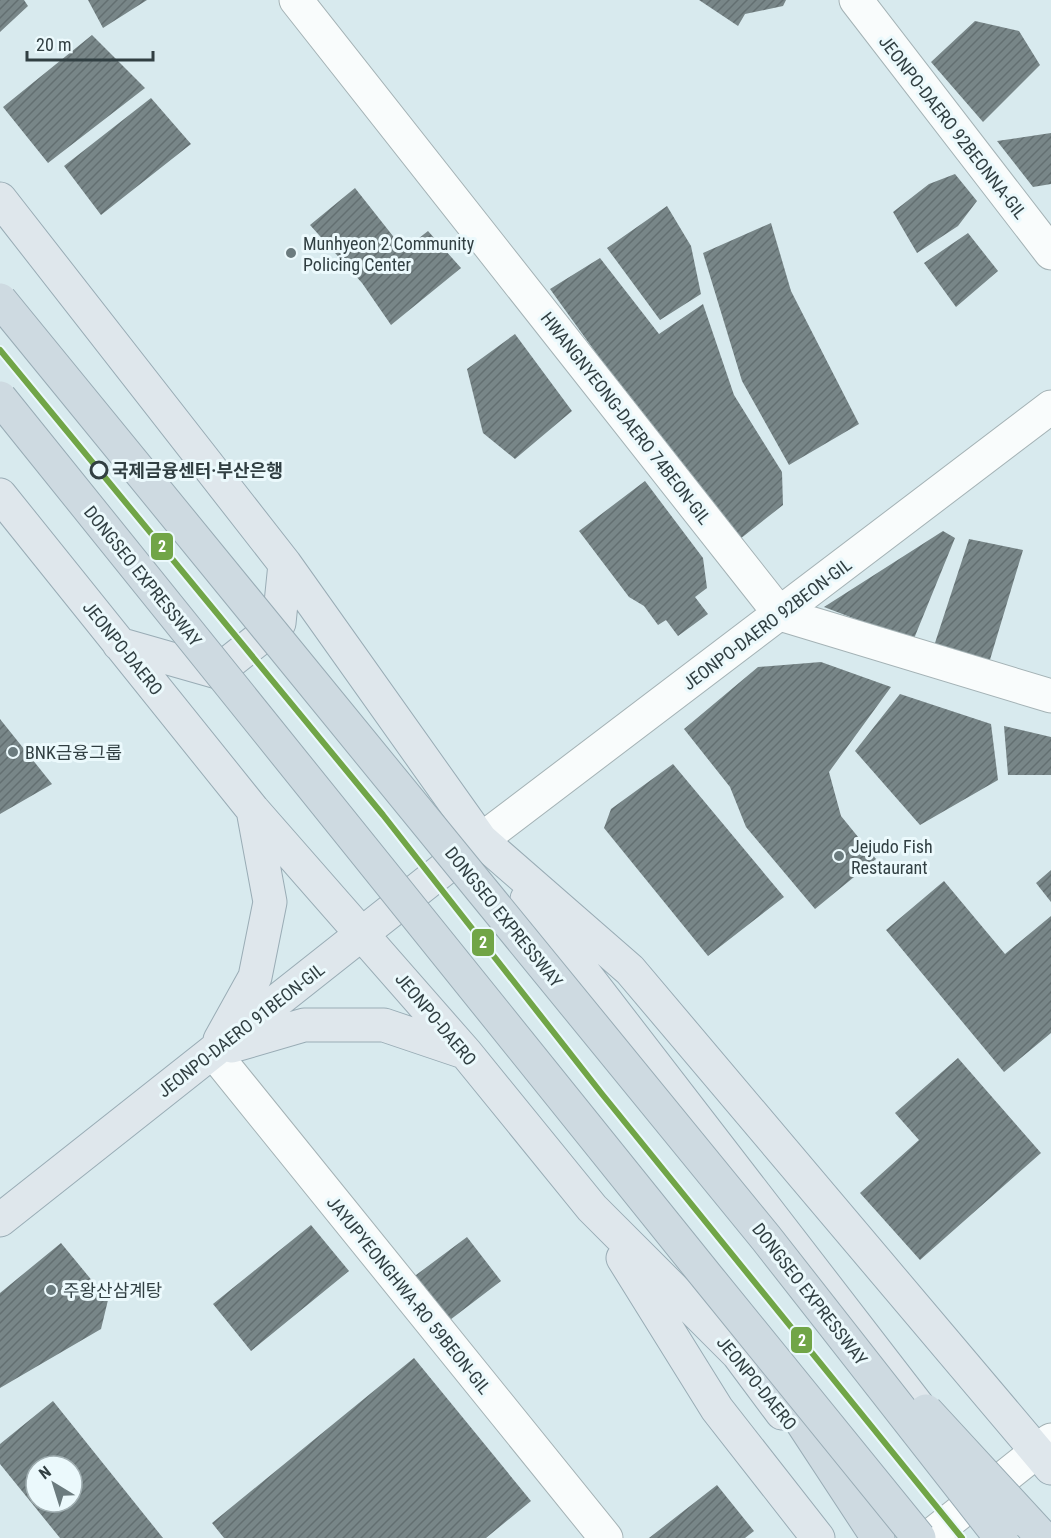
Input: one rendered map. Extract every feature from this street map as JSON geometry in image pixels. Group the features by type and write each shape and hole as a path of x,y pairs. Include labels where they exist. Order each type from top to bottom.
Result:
{"highway":[{"name":"DONGSEO EXPRESSWAY","path":"0,300 766,1238 1001,1538"},
{"name":"DONGSEO EXPRESSWAY","path":"0,398 919,1538"},
{"path":"766,1238 1043,1538"},
{"path":"708,1278 878,1538"}],"main road":[{"path":"0,199 285,564 482,840 1021,1538"},
{"name":"JEONPO-DAERO","path":"0,495 253,810 466,1053 592,1208 738,1354 878,1538"},
{"path":"119,644 217,672 279,623 285,564"},
{"path":"213,1052 255,977 270,902 253,810"},
{"path":"482,840 630,970 1046,1453"},
{"name":"JEONPO-DAERO 91BEON-GIL","path":"0,1220 482,840"},
{"path":"213,1052 304,1025 384,1025 466,1053"},
{"path":"592,1208 717,1409 818,1538"}],"street":[{"name":"HWANGNYEONG-DAERO 74BEON-GIL","path":"296,0 780,614"},
{"name":"JEONPO-DAERO 92BEONNA-GIL","path":"856,0 1051,253"},
{"name":"JEONPO-DAERO 92BEON-GIL","path":"482,840 1051,407"},
{"path":"780,614 1051,696"},
{"name":"JAYUPYEONGHWA-RO 59BEON-GIL","path":"213,1052 606,1538"},
{"path":"928,1538 985,1493 1046,1453"}],"building":[{"path":"0,0 24,0 28,6 0,32"},
{"path":"88,0 147,0 103,28"},
{"path":"699,0 786,0 783,6 745,14 738,26"},
{"path":"975,21 1019,31 1040,65 983,122 931,62"},
{"path":"92,35 145,88 48,163 3,107"},
{"path":"151,98 191,144 101,215 64,166"},
{"path":"1051,133 1051,184 1033,187 997,141"},
{"path":"955,174 977,201 958,226 917,253 893,212 929,184"},
{"path":"355,188 404,250 428,231 461,268 391,325 362,283 310,225"},
{"path":"667,206 691,246 701,294 660,320 607,248"},
{"path":"771,223 791,291 859,424 789,465 742,381 703,253"},
{"path":"968,233 998,271 956,307 924,263"},
{"path":"600,258 659,334 703,304 734,395 782,472 783,505 740,539 663,446 550,289"},
{"path":"515,334 572,411 515,459 483,433 467,369"},
{"path":"645,481 703,558 707,588 695,597 708,614 678,636 666,620 658,625 644,606 629,597 579,531"},
{"path":"943,531 955,538 913,641 824,607"},
{"path":"969,539 1023,550 989,663 934,646"},
{"path":"821,662 891,687 829,772 841,816 876,859 815,909 746,827 730,787 684,729 758,667"},
{"path":"900,694 991,724 998,780 920,825 855,751"},
{"name":"BNK금융그룹","path":"0,719 52,784 0,814"},
{"path":"1004,726 1051,737 1051,775 1008,775"},
{"path":"673,764 784,897 708,956 604,828 611,809"},
{"path":"1051,870 1051,902 1036,883"},
{"path":"944,881 1005,954 1051,916 1051,1033 1004,1072 886,930"},
{"path":"958,1058 1041,1153 920,1260 860,1193 919,1140 895,1113"},
{"path":"311,1225 349,1271 251,1351 213,1304"},
{"path":"467,1237 501,1281 446,1323 412,1278"},
{"path":"61,1243 108,1300 101,1329 0,1388 0,1293"},
{"path":"414,1358 531,1501 486,1538 224,1538 212,1523"},
{"path":"53,1401 163,1538 60,1538 41,1514 84,1514 84,1454 24,1454 24,1494 0,1464 0,1444"},
{"path":"717,1485 754,1531 745,1538 649,1538"}],"metro line":[{"name":"2","path":"0,350 383,815 602,1094 962,1538"}],"place":[{"name":"Munhyeon 2 Community Policing Center","path":"291,253"},
{"name":"국제금융센터·부산은행","path":"99,470"},
{"name":"BNK금융그룹","path":"13,752"},
{"name":"Jejudo Fish Restaurant","path":"839,856"},
{"name":"주왕산삼계탕","path":"51,1290"}]}
